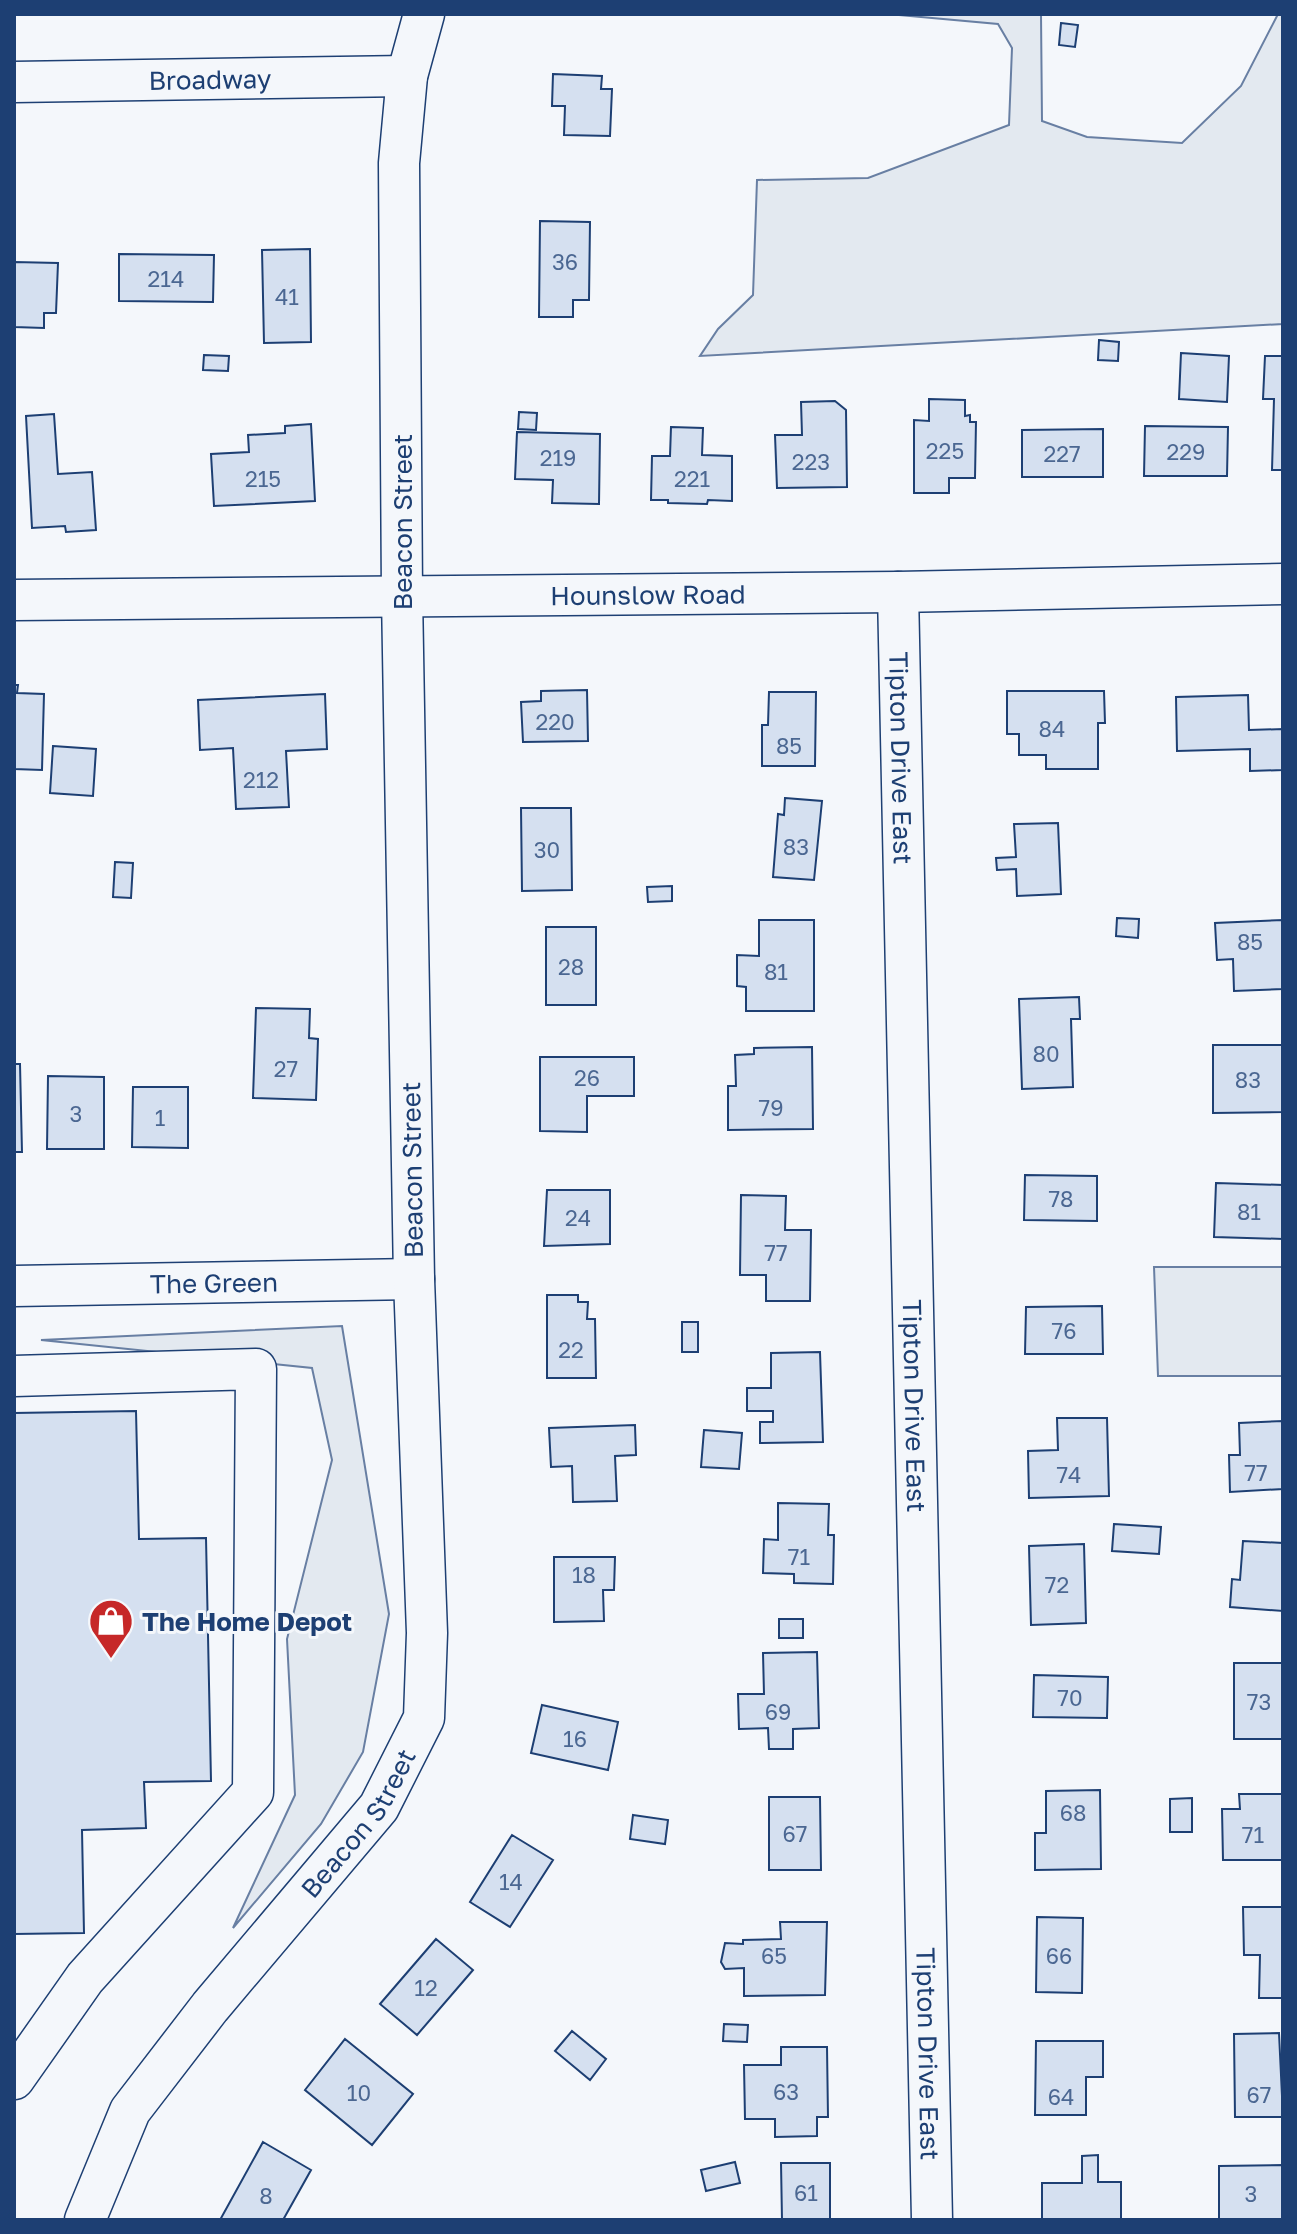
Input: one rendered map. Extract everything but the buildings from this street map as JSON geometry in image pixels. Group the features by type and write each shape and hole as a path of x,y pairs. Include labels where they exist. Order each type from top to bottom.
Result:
{"street":[{"name":"Beacon Street","path":"85,2220 130,2111 210,2007 379,1807 424,1718 427,1633 414,1279 402,595 399,163 407,76 424,14"},
{"name":"Broadway","path":"14,82 407,76"},
{"name":"Hounslow Road","path":"14,600 898,592 1283,584"},
{"name":"Tipton Drive East","path":"898,592 932,2220"},
{"name":"The Green","path":"14,1286 414,1279"},
{"path":"14,1376 256,1369 253,1792 85,1978 14,2079"}],"shaded area":[{"path":"888,14 1041,14 1042,121 1087,137 1182,143 1241,86 1278,14 1283,14 1283,324 700,356 718,329 753,295 757,180 868,178 1009,125 1012,48 998,24"},
{"path":"1154,1267 1283,1267 1283,1376 1158,1376"},
{"path":"342,1326 389,1614 363,1752 321,1824 233,1928 295,1795 287,1639 332,1460 312,1368 41,1340"}],"place":[{"name":"The Home Depot","path":"111,1660"}]}
